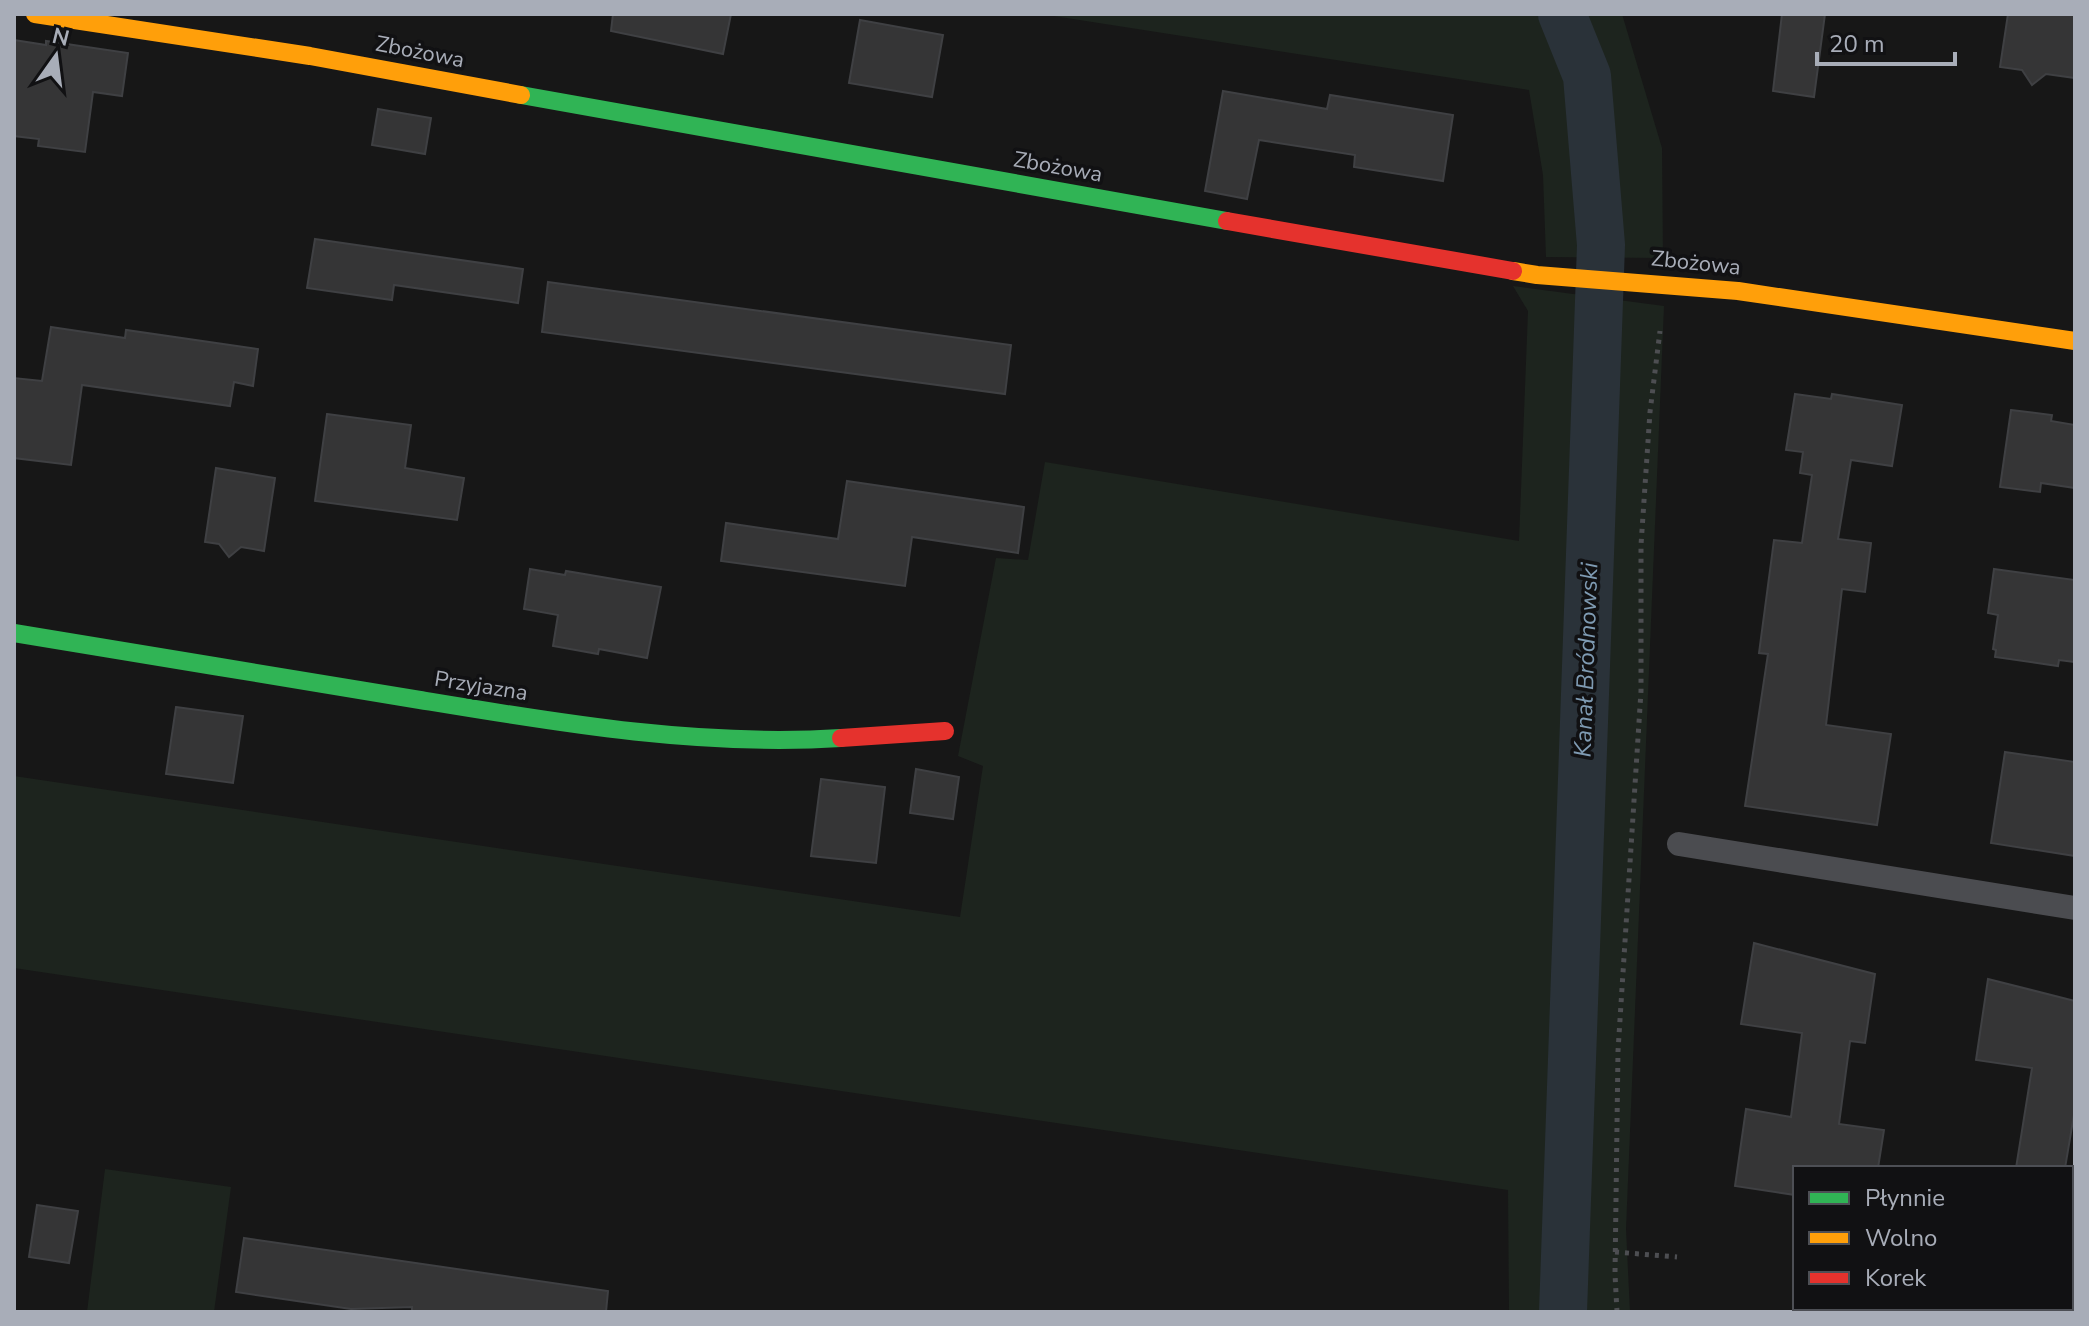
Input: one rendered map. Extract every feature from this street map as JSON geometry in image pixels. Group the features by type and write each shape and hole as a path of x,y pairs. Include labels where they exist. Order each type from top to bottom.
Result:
{"street":[{"name":"Zbożowa","path":"35,14 310,56 748,137 1537,275 1738,291 2075,341"},
{"name":"Przyjazna","path":"14,633 561,723 694,738 809,740 945,731"}],"lane":[{"path":"1679,844 2075,908"}],"path":[{"path":"1617,1312 1618,1051 1641,691 1641,545 1650,412 1662,321"},
{"path":"1615,1252 1677,1257"}],"shaded area":[{"path":"1041,14 1622,14 1662,148 1663,258 1546,257 1543,175 1529,90"},
{"path":"1513,286 1664,306 1626,1229 1630,1312 1509,1312 1508,1190 14,968 14,776 960,917 983,766 958,756 996,558 1028,560 1045,462 1519,541 1528,311"},
{"path":"105,1169 231,1187 214,1312 87,1312"}],"building":[{"path":"613,14 731,14 723,54 611,31"},
{"path":"1782,14 1825,14 1814,97 1773,91"},
{"path":"2008,14 2075,14 2075,78 2046,74 2032,85 2022,70 2000,67"},
{"path":"860,20 943,35 932,97 849,83"},
{"path":"14,40 46,45 46,41 128,53 122,96 93,92 85,152 38,146 39,139 14,136"},
{"path":"1223,91 1327,109 1330,95 1453,115 1443,181 1354,167 1355,155 1259,140 1247,199 1205,191"},
{"path":"378,109 431,118 425,154 372,145"},
{"path":"315,239 523,269 518,303 394,285 392,300 307,288"},
{"path":"548,282 1011,345 1005,394 542,332"},
{"path":"51,327 125,338 126,330 258,349 253,386 234,382 230,406 82,385 71,465 14,458 14,378 42,381"},
{"path":"1795,394 1831,399 1832,394 1902,405 1892,466 1851,460 1838,539 1871,543 1865,592 1842,589 1826,725 1891,734 1877,825 1745,806 1768,654 1759,653 1774,540 1802,543 1812,475 1800,473 1803,452 1786,450"},
{"path":"2011,410 2052,415 2051,421 2075,425 2075,488 2041,483 2040,492 2000,487"},
{"path":"327,414 411,425 405,468 464,478 457,520 315,501"},
{"path":"216,468 275,478 264,551 241,547 229,557 219,544 205,542"},
{"path":"847,481 1024,507 1018,553 912,537 905,586 721,561 726,523 838,539"},
{"path":"530,569 565,575 566,571 661,587 647,658 599,649 598,654 553,646 558,615 524,609"},
{"path":"1994,569 2075,580 2075,662 2059,660 2058,666 1995,657 1996,650 1993,649 1998,615 1988,613"},
{"path":"176,707 243,716 233,783 166,774"},
{"path":"2005,752 2075,762 2075,856 1991,843"},
{"path":"916,769 959,777 953,819 910,813"},
{"path":"821,779 885,787 876,863 811,856"},
{"path":"1754,943 1875,974 1865,1043 1850,1041 1839,1124 1884,1130 1878,1166 1793,1166 1793,1195 1735,1186 1746,1109 1791,1117 1802,1033 1741,1024"},
{"path":"1988,979 2075,1001 2075,1109 2065,1166 2016,1166 2032,1068 1976,1060"},
{"path":"37,1205 78,1211 69,1263 29,1257"},
{"path":"244,1238 608,1291 606,1312 412,1312 412,1307 351,1309 236,1292"}],"waterway":[{"name":"Kanał Bródnowski","path":"1562,14 1587,76 1601,245 1563,1312"}],"traffic: fast":[{"path":"521,95 1227,221"},
{"path":"14,633 577,725 735,739 841,738"}],"traffic: slow":[{"path":"35,14 310,56 521,95"},
{"path":"1513,271 1738,291 2075,341"}],"traffic: jam":[{"path":"1227,221 1513,271"},
{"path":"841,738 945,731"}]}
